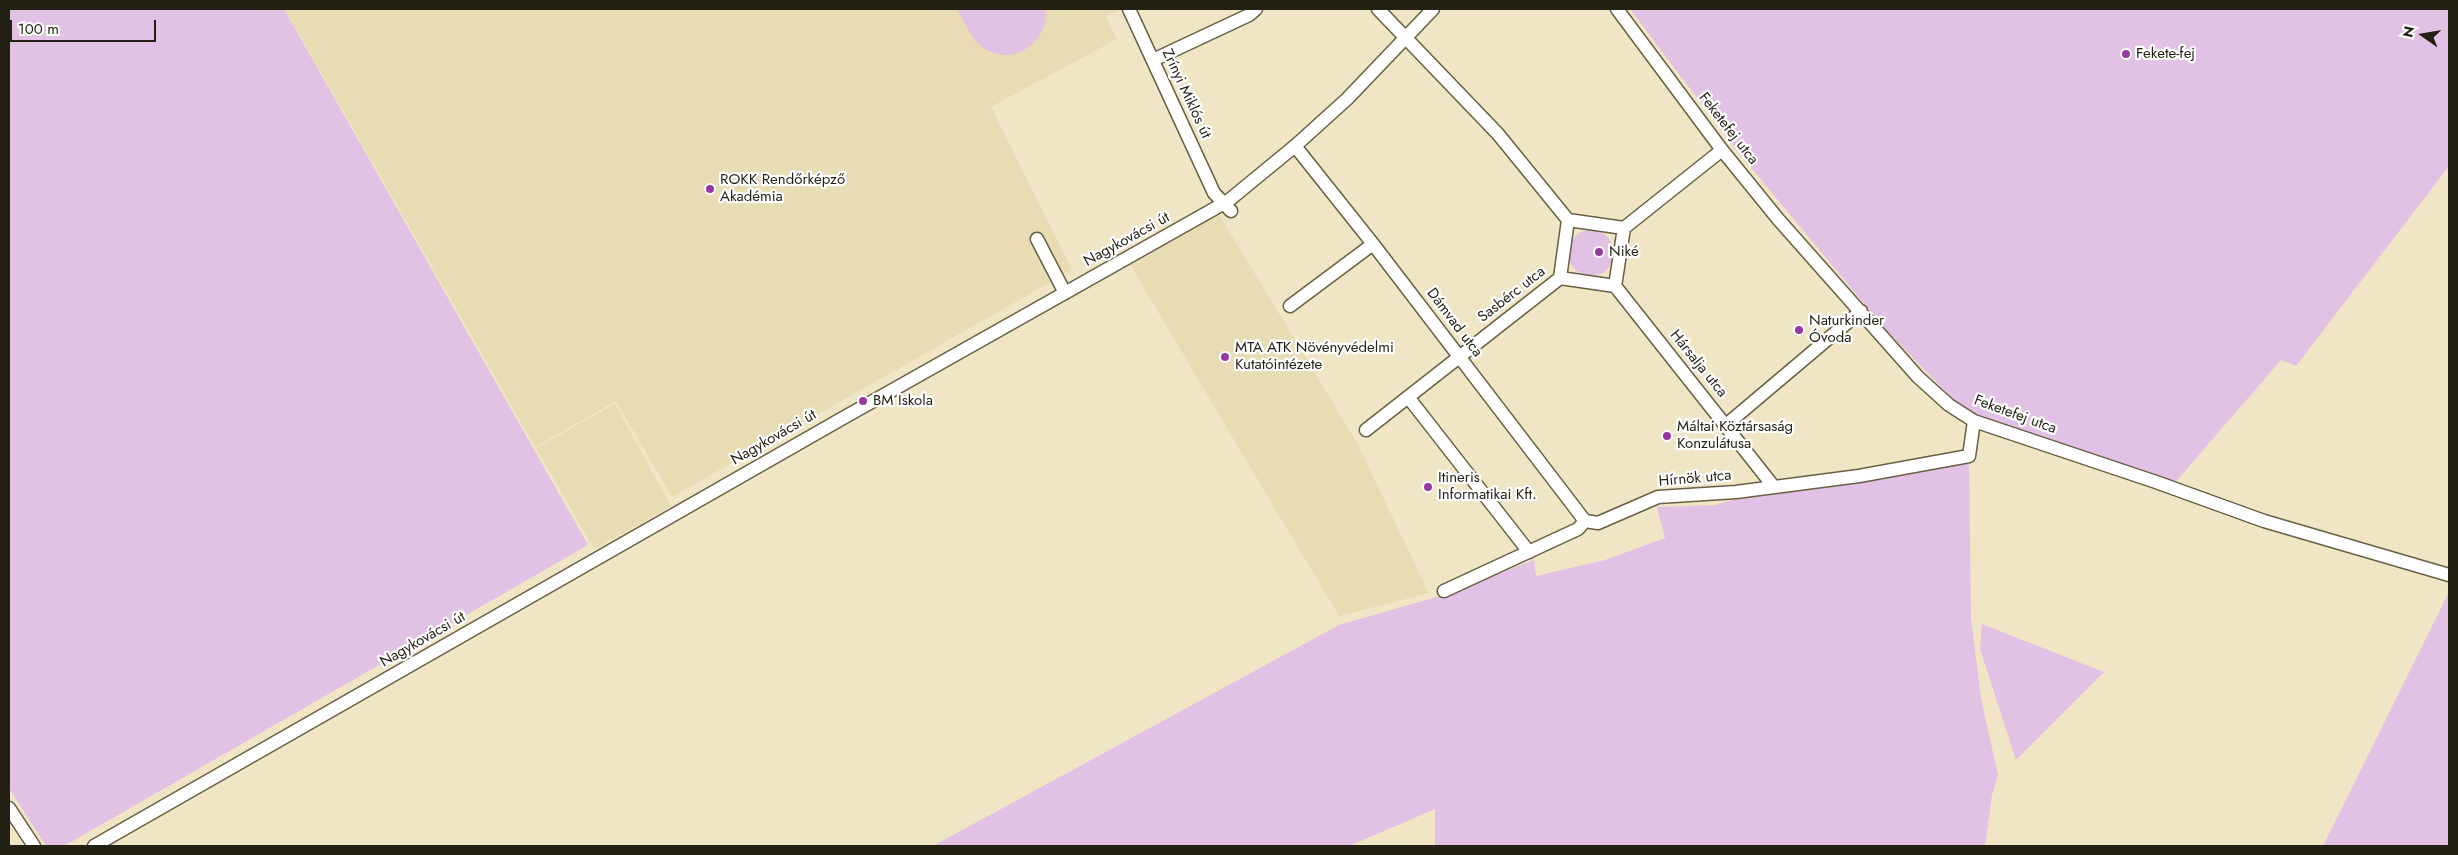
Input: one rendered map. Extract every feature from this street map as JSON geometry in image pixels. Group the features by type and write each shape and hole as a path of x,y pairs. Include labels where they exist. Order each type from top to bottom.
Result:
{"street":[{"name":"Zrínyi Miklós út","path":"1130,9 1214,193 1227,207"},
{"path":"1153,60 1249,16 1256,9"},
{"path":"1378,9 1498,134 1568,220 1624,228"},
{"name":"Nagykovácsi út","path":"94,846 1064,293 1227,207 1347,99 1403,34 1433,9"},
{"name":"Feketefej utca","path":"1617,9 1722,150 1778,219 1928,387 1949,405 1974,421 2156,482 2264,521 2449,574"},
{"name":"Dámvad utca","path":"1295,146 1374,244 1458,357 1585,521"},
{"path":"1568,220 1560,278 1615,286 1624,228 1722,150"},
{"path":"1037,239 1064,293"},
{"path":"1290,306 1374,244"},
{"name":"Sasbérc utca","path":"1366,430 1560,278"},
{"name":"Hársalja utca","path":"1615,286 1774,487"},
{"path":"1726,425 1861,311"},
{"path":"1408,396 1529,552"},
{"name":"Hírnök utca","path":"1444,591 1578,528 1585,521 1598,523 1658,497 1736,492 1859,476 1968,456 1974,421"},
{"path":"9,808 34,846"}],"shaded area":[{"path":"9,9 284,9 588,545 64,846 46,846 9,788"},
{"name":"ROKK Rendőrképző Akadémia","path":"285,9 1118,10 1106,16 1117,39 991,107 1072,270 672,497 616,401 535,447"},
{"path":"957,9 1045,9 1045,22 1041,33 1025,50 1003,55 991,52 976,41"},
{"path":"1630,9 2449,9 2449,166 2296,366 2281,360 2172,486 1974,421 1886,330 1737,151"},
{"path":"1218,213 1355,439 1429,593 1339,616 1130,265"},
{"path":"1587,230 1595,230 1604,234 1610,240 1614,253 1610,266 1604,272 1595,276 1587,276 1578,272 1572,266 1568,257 1568,249 1572,240 1578,234"},
{"path":"615,404 671,506 594,549 536,448"},
{"path":"1969,456 1971,617 1981,698 1998,775 1992,795 1985,846 1435,846 1435,809 1349,846 933,846 1339,625 1440,596 1534,560 1536,576 1605,560 1665,538 1657,507 1716,505 1774,487"},
{"path":"2448,594 2449,846 2323,846"},
{"path":"1982,624 2104,672 2016,760 1980,649"}],"place":[{"name":"Fekete-fej","path":"2126,54"},
{"name":"ROKK Rendőrképző Akadémia","path":"710,189"},
{"name":"Niké","path":"1599,252"},
{"name":"Naturkinder Óvoda","path":"1799,330"},
{"name":"MTA ATK Növényvédelmi Kutatóintézete","path":"1225,357"},
{"name":"BM Iskola","path":"863,401"},
{"name":"Máltai Köztársaság Konzulátusa","path":"1667,436"},
{"name":"Itineris Informatikai Kft.","path":"1428,487"}]}
